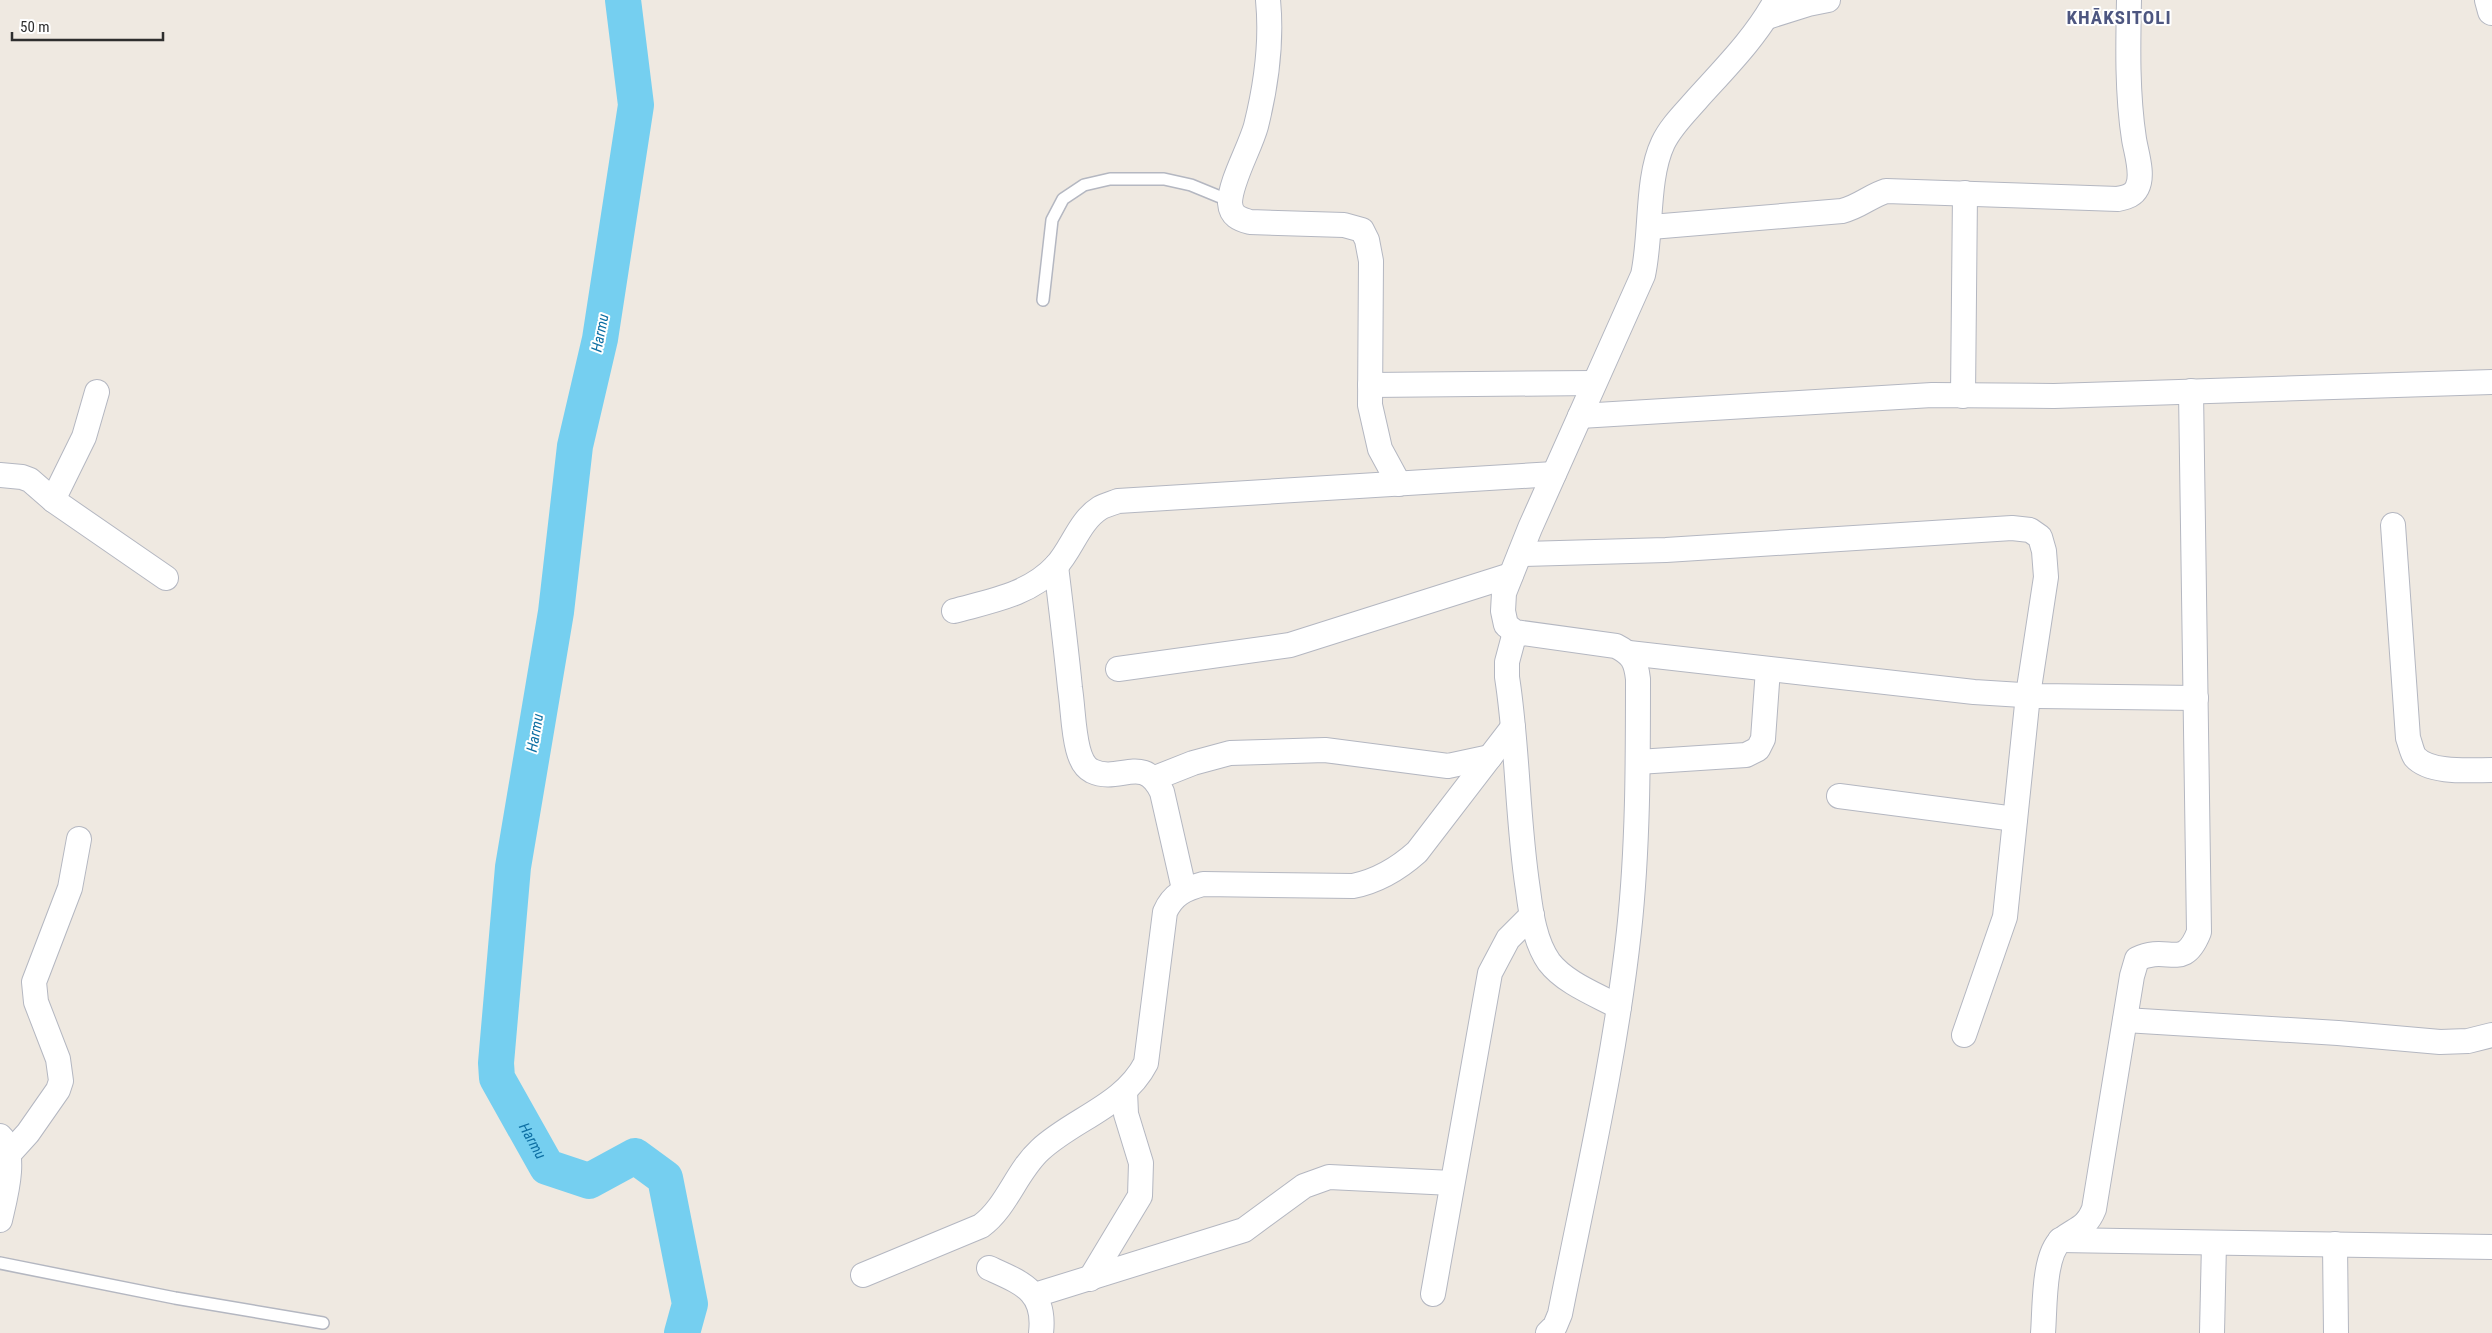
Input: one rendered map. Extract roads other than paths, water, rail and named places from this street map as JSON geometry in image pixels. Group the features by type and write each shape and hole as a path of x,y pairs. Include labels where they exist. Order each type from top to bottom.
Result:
{"street":[{"path":"1268,0 1270,20 1266,72 1257,118 1230,201 1232,211 1238,219 1250,222 1344,225 1362,230 1367,240 1371,260 1370,405 1380,449 1399,484"},
{"path":"1828,0 1771,8 1749,41 1675,125 1663,142 1657,160 1651,228 1643,275 1554,474 1504,593 1503,611 1506,625 1515,632 1616,646 1629,653 1974,692 2028,695 2196,698"},
{"path":"1651,228 1842,211 1860,206 1877,194 1886,191 2118,199 2130,196 2138,187 2139,174 2133,136 2129,79 2129,0"},
{"path":"2489,0 2492,12"},
{"path":"1963,396 1965,193"},
{"path":"1580,416 1963,396 2054,396 2492,382"},
{"path":"1370,385 1594,383"},
{"path":"2043,1333 2048,1269 2054,1250 2060,1240 2089,1222 2094,1210 2132,976 2138,959 2150,953 2185,954 2193,948 2199,932 2192,391"},
{"path":"53,500 84,437 97,392"},
{"path":"954,611 1011,596 1033,584 1056,566 1083,525 1100,508 1118,501 1554,474"},
{"path":"0,475 22,476 30,480 53,500 166,578"},
{"path":"2393,525 2408,738 2415,756 2429,765 2455,770 2492,770"},
{"path":"1118,668 1290,645 1516,564 1666,550 2012,528 2030,530 2040,537 2044,551 2046,577 2028,695 2005,917 1964,1035"},
{"path":"1056,566 1075,730 1082,763 1091,771 1106,774 1147,773 1155,778 1162,792 1184,889"},
{"path":"1515,632 1507,662 1524,864 1532,916 1540,945 1549,962 1559,973 1619,1008"},
{"path":"1548,1333 1555,1326 1560,1314 1619,1008 1633,893 1638,762 1638,679 1637,663 1629,653"},
{"path":"1638,762 1746,755 1758,749 1763,739 1768,668"},
{"path":"863,1275 981,1226 992,1218 1026,1166 1040,1150 1125,1091 1138,1078 1146,1064 1165,912 1171,899 1184,889 1203,884 1353,886 1370,883 1401,866 1417,852 1513,727"},
{"path":"1155,778 1193,763 1230,753 1325,750 1448,766 1490,757"},
{"path":"1839,796 2015,819"},
{"path":"0,1220 7,1188 5,1145 28,1133 58,1090 61,1081 58,1060 36,1002 34,982 70,888 79,839"},
{"path":"1433,1294 1490,973 1508,939 1532,916"},
{"path":"2125,1020 2338,1033 2440,1042 2468,1041 2492,1035"},
{"path":"1090,1278 1140,1196 1142,1163 1126,1114 1125,1091"},
{"path":"1035,1295 1244,1230 1304,1186 1319,1179 1328,1177 1452,1182"},
{"path":"2060,1240 2492,1247"},
{"path":"2212,1333 2214,1243"},
{"path":"2335,1244 2336,1333"},
{"path":"989,1268 1022,1283 1035,1295 1040,1307 1041,1333"}],"lane":[{"path":"1043,300 1052,220 1063,199 1084,185 1110,179 1164,179 1191,185 1230,201"},
{"path":"0,1263 175,1298 323,1323"}],"waterway":[{"name":"Harmu","path":"623,0 636,105 600,339 575,446 556,612 513,867 496,1063 497,1078 547,1167 589,1181 635,1156 665,1178 690,1304 682,1333"}],"district":[{"name":"KHĀKSITOLI","path":"2119,17"}]}
